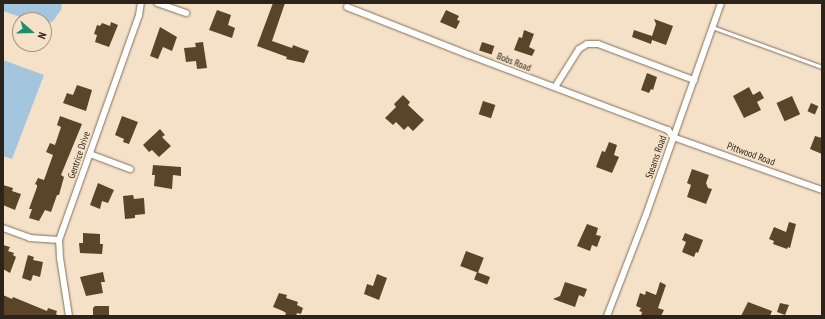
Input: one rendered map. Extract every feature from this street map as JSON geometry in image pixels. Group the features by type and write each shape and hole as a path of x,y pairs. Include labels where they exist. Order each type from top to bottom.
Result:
{"street":[{"name":"Gentrice Drive","path":"69,316 60,258 60,240 139,14 141,3"},
{"path":"157,3 186,13"},
{"name":"Stearns Road","path":"607,316 646,215 721,3"},
{"name":"Bobs Road","path":"347,7 555,88 668,130 673,136"},
{"path":"555,88 580,49 587,44 598,44 694,80"},
{"name":"Pittwood Road","path":"673,136 822,190"},
{"path":"90,154 130,169"},
{"path":"3,228 30,238 60,240"}],"lane":[{"path":"712,27 822,67"}],"water":[{"path":"3,3 62,3 61,10 52,21 52,12 12,12 12,14 3,11"},
{"path":"3,60 44,75 12,159 3,156"}],"building":[{"path":"273,3 285,3 272,41 292,48 293,45 309,51 304,63 286,59 287,57 257,46"},
{"path":"217,10 231,15 228,25 235,28 232,38 209,30"},
{"path":"446,10 459,16 457,20 460,21 456,29 440,22"},
{"path":"654,19 673,26 666,45 652,40 651,44 632,37 634,30 652,36 656,24"},
{"path":"111,22 118,25 109,47 95,42 97,35 94,34 97,25 100,26 102,23 110,26"},
{"path":"160,27 177,37 172,51 163,47 158,59 150,56"},
{"path":"524,30 534,34 529,47 535,50 532,56 514,50 519,37 522,38"},
{"path":"203,42 207,68 197,69 196,61 186,62 184,48 196,47 195,43"},
{"path":"482,42 494,46 492,55 479,51"},
{"path":"647,73 657,77 653,90 651,89 649,93 641,90"},
{"path":"77,85 92,90 86,111 63,103 67,93 73,95"},
{"path":"749,87 753,95 760,91 764,98 757,102 761,110 744,118 733,96"},
{"path":"403,95 410,102 408,105 424,120 413,131 408,126 404,130 396,122 393,125 385,118 396,107 394,104"},
{"path":"792,96 800,114 785,121 776,103"},
{"path":"483,101 495,105 491,118 479,114"},
{"path":"811,103 818,106 815,114 807,111"},
{"path":"60,116 82,124 61,175 64,177 59,195 57,195 51,212 45,210 39,221 29,218 32,209 29,209 37,187 35,184 38,178 44,180 53,155 46,152 50,143 55,145 61,127 57,125"},
{"path":"122,116 138,122 129,144 123,142 124,139 115,135"},
{"path":"160,129 165,135 162,137 171,146 159,157 152,150 149,152 143,145"},
{"path":"815,136 822,138 822,154 810,149"},
{"path":"609,142 617,145 614,155 619,157 612,173 596,167 602,151 605,152"},
{"path":"153,165 181,167 181,176 173,175 172,189 154,186 155,175 152,175"},
{"path":"692,169 709,175 706,183 708,188 712,189 706,204 687,197 691,185 687,183"},
{"path":"98,183 114,190 108,203 102,201 100,209 90,205"},
{"path":"3,185 13,188 12,191 21,194 15,210 3,205"},
{"path":"133,195 134,199 144,198 145,214 135,215 135,218 125,219 123,196"},
{"path":"789,222 796,224 790,248 788,247 787,249 773,244 774,241 769,239 774,227 786,232"},
{"path":"587,224 598,228 596,235 601,236 597,247 592,245 590,251 577,246"},
{"path":"83,233 100,234 100,244 103,244 102,254 80,253 79,243 83,243"},
{"path":"685,233 703,240 698,253 696,252 694,257 682,252 686,242 682,240"},
{"path":"3,245 10,247 8,251 14,253 13,255 16,257 10,273 3,269"},
{"path":"466,251 484,258 478,273 460,266"},
{"path":"28,255 34,257 33,260 43,262 40,277 33,275 31,281 22,278"},
{"path":"103,272 105,282 101,282 103,293 86,296 80,277"},
{"path":"477,272 490,277 487,284 474,279"},
{"path":"377,274 387,278 379,300 364,294 367,284 373,286"},
{"path":"565,282 587,289 584,297 579,295 575,307 553,299 560,296"},
{"path":"660,282 666,285 658,308 664,310 661,316 641,316 642,312 639,311 641,308 636,306 640,293 645,295 646,291 656,295"},
{"path":"279,293 287,295 286,298 298,302 297,305 303,308 301,314 297,313 296,316 285,316 286,313 273,307"},
{"path":"3,295 12,299 13,297 47,311 48,308 57,311 56,314 59,316 3,315"},
{"path":"748,302 772,311 770,316 741,316"},
{"path":"780,303 789,305 785,315 777,312"},
{"path":"95,306 109,306 109,316 93,316 93,308"}]}
